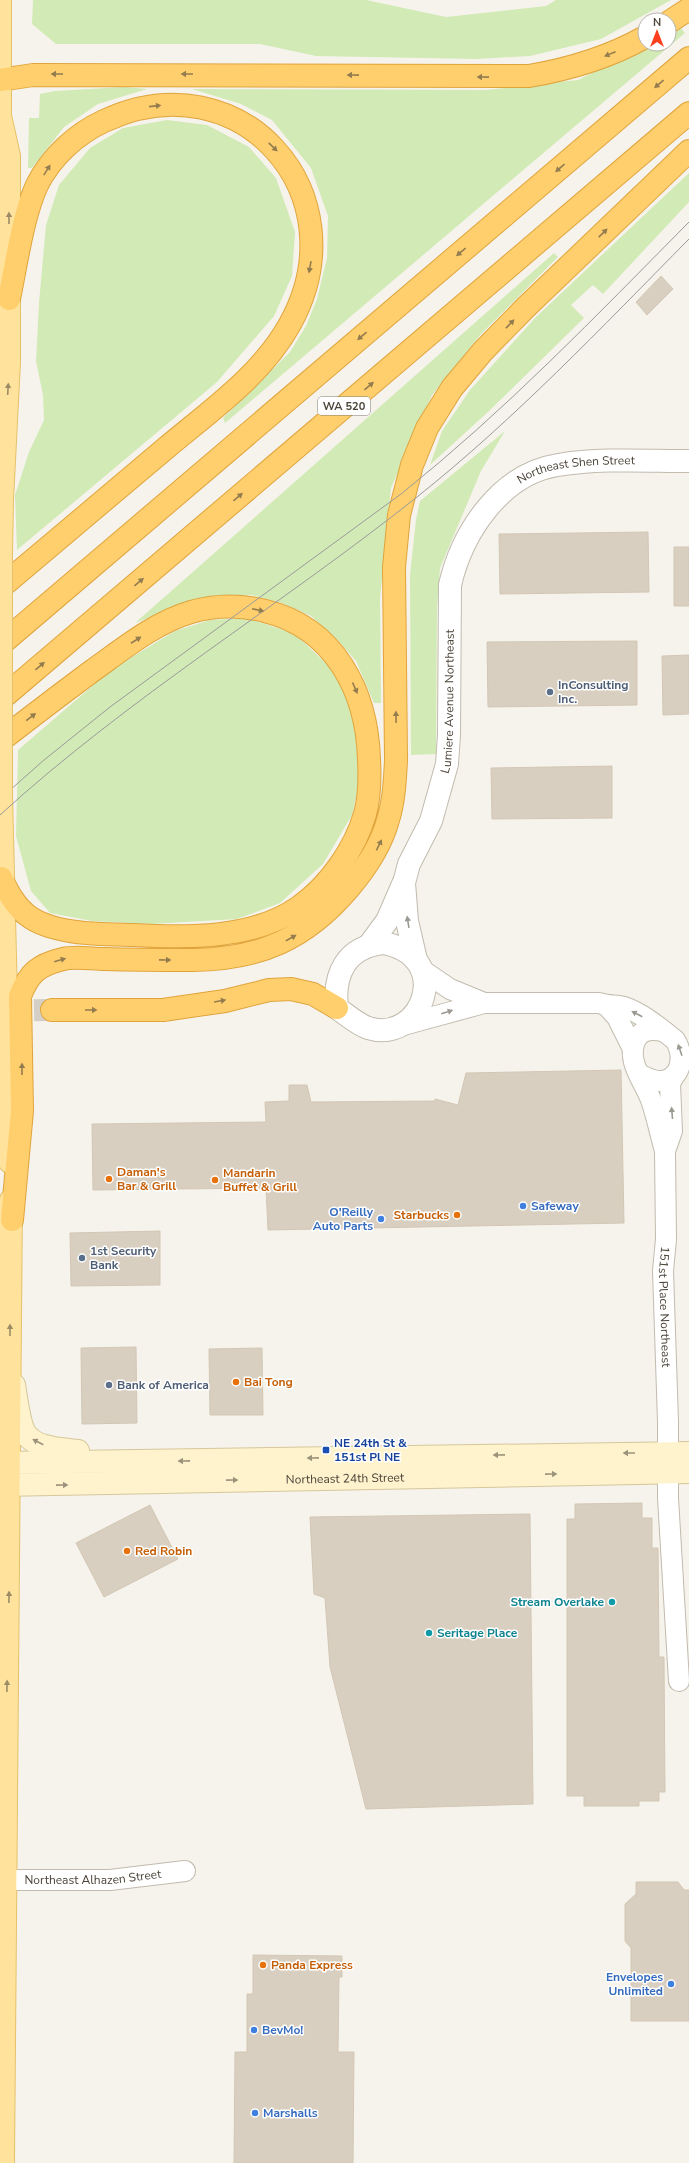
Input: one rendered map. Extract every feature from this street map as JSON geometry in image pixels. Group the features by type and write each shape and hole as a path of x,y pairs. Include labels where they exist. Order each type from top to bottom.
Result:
{"highway":[{"path":"677,17 689,9"},
{"path":"0,80 33,74 529,76 585,63 626,48 637,42"},
{"name":"WA 520","path":"0,645 689,58"},
{"path":"0,588 233,391 273,350 290,323 304,293 311,263 311,235 306,204 294,176 281,155 261,135 241,121 207,109 175,104 148,107 122,113 92,127 64,148 52,161 38,184 30,204 9,299"},
{"name":"WA 520","path":"0,700 689,113"},
{"path":"12,1220 22,1111 20,996 27,979 33,972 65,958 215,959 264,950 289,939 331,910 362,872 372,858 389,820 394,788 396,760 394,568 399,515 412,465 427,428 452,388 483,352 689,151"},
{"path":"0,740 131,642 151,630 174,618 192,612 228,607 241,607 274,613 302,627 317,638 336,657 352,682 362,708 367,732 369,774 365,813 358,834 325,883 298,907 273,920 251,928 195,935 138,936 96,934 48,926 25,914 15,903 1,878"},
{"path":"52,1010 163,1010 225,1001 269,990 291,989 313,994 337,1008"}],"main road":[{"path":"0,0 0,76"},
{"path":"0,84 0,114 9,156 9,362 2,493 1,554 1,878 12,1220 10,1369 5,1463 3,2163"},
{"path":"10,1369 24,1431 34,1440 51,1448 159,1461"},
{"path":"442,1477 452,1456"},
{"name":"Northeast 24th Street","path":"5,1463 452,1456 677,1462"},
{"name":"Northeast 24th Street","path":"5,1485 442,1477 677,1462"}],"street":[{"name":"Northeast Shen Street","path":"478,518 493,501 513,485 532,473 557,465 599,461 689,460"},
{"name":"Lumiere Avenue Northeast","path":"370,944 388,921 404,883 409,864 431,821 447,764 449,735 450,585 455,563 464,541 478,518"},
{"name":"Lumiere Avenue Northeast","path":"404,883 407,921 419,965"},
{"path":"484,1003 450,989 419,965 407,951 396,945 383,943 370,944 357,950 347,959 341,972 336,997 337,1008 356,1022 369,1028 383,1030 484,1003 599,1002 607,1006 617,1017 633,1049"},
{"path":"396,1027 409,1020 418,1010 424,997 425,983 419,965"},
{"path":"607,1006 624,1007 663,1031 675,1040 682,1052 680,1068 674,1075 661,1082 653,1081 638,1074 633,1060 633,1049 635,1041 643,1032 649,1030 663,1031"},
{"name":"151st Place Northeast","path":"638,1074 650,1098 665,1151 666,1239 663,1271 677,1462 679,1680"},
{"name":"151st Place Northeast","path":"665,1151 672,1131 670,1084 674,1075"},
{"name":"Northeast Alhazen Street","path":"3,1880 110,1880 185,1871"}],"green space":[{"path":"33,0 366,0 446,17 546,6 556,0 671,0 649,12 637,12 637,19 601,39 530,56 476,59 316,56 260,44 56,44 32,24"},
{"path":"681,28 685,33 677,40 677,30"},
{"path":"637,50 637,52 663,52 225,423 223,418 290,352 306,326 317,299 327,258 328,216 311,168 272,120 241,104 192,89 486,90 578,80"},
{"path":"124,87 147,89 98,104 64,127 32,168 28,168 29,118 39,118 40,94 55,91"},
{"path":"167,120 207,125 249,147 276,178 295,232 292,276 274,316 217,382 17,550 15,495 29,452 44,420 43,395 36,361 39,303 46,225 59,185 90,148 123,128"},
{"path":"689,173 689,202 603,294 593,285 571,305 584,318 489,411 430,465 442,431 470,390 536,317"},
{"path":"554,253 558,257 480,335 432,395 391,488 380,598 381,703 374,703 356,661 336,638 311,616 282,603 251,595 197,600 135,623"},
{"path":"505,431 481,471 440,568 437,607 436,754 411,755 410,575 416,520 420,501"},
{"path":"247,618 295,634 330,667 351,702 359,736 361,777 352,815 323,864 280,903 237,919 151,924 92,921 50,913 31,891 16,836 18,750 112,669 175,631 210,620"}],"building":[{"path":"661,276 673,289 647,315 636,302"},
{"path":"648,532 649,592 500,594 499,534"},
{"path":"674,547 689,547 689,606 674,606"},
{"path":"637,641 637,705 488,707 487,642"},
{"path":"689,655 689,714 663,715 662,656"},
{"path":"612,766 612,818 492,819 491,768"},
{"path":"621,1070 624,1223 268,1230 266,1188 93,1190 92,1124 266,1122 265,1102 289,1101 289,1085 307,1085 311,1102 435,1101 435,1099 458,1105 466,1073"},
{"path":"160,1231 160,1285 71,1286 70,1233"},
{"name":"Bank of America","path":"136,1347 137,1423 82,1424 81,1348"},
{"name":"Bai Tong","path":"262,1348 263,1415 210,1415 209,1349"},
{"name":"Stream Overlake","path":"642,1503 642,1518 652,1518 652,1548 658,1548 659,1657 664,1657 665,1792 659,1792 659,1801 639,1801 639,1806 584,1806 584,1796 567,1796 567,1519 575,1519 575,1504"},
{"name":"Red Robin","path":"150,1505 178,1559 104,1597 76,1543"},
{"name":"Seritage Place","path":"530,1514 533,1804 366,1809 330,1667 325,1598 314,1594 310,1517"},
{"path":"636,1882 678,1882 684,1890 689,1890 689,2021 631,2021 631,1948 625,1941 625,1904 636,1894"},
{"path":"253,1955 342,1956 342,1977 339,1977 338,2052 354,2052 353,2163 234,2163 235,2052 247,2052 247,1994 253,1994"}],"tunnel":[{"path":"1,1011 52,1010"}],"tram line":[{"path":"0,799 44,760 110,707 401,494 477,430 549,362 689,222"},
{"path":"0,815 49,772 100,731 365,537 453,467 523,405 689,239"}],"place":[{"name":"InConsulting Inc.","path":"550,692"},
{"name":"Daman's Bar & Grill","path":"109,1179"},
{"name":"Mandarin Buffet & Grill","path":"215,1180"},
{"name":"Safeway","path":"523,1206"},
{"name":"Starbucks","path":"457,1215"},
{"name":"O'Reilly Auto Parts","path":"381,1219"},
{"name":"1st Security Bank","path":"82,1258"},
{"name":"Bai Tong","path":"236,1382"},
{"name":"Bank of America","path":"109,1385"},
{"name":"NE 24th St & 151st Pl NE","path":"326,1450"},
{"name":"Red Robin","path":"127,1551"},
{"name":"Stream Overlake","path":"612,1602"},
{"name":"Seritage Place","path":"429,1633"},
{"name":"Panda Express","path":"263,1965"},
{"name":"Envelopes Unlimited","path":"671,1984"},
{"name":"BevMo!","path":"254,2030"},
{"name":"Marshalls","path":"255,2113"}]}
